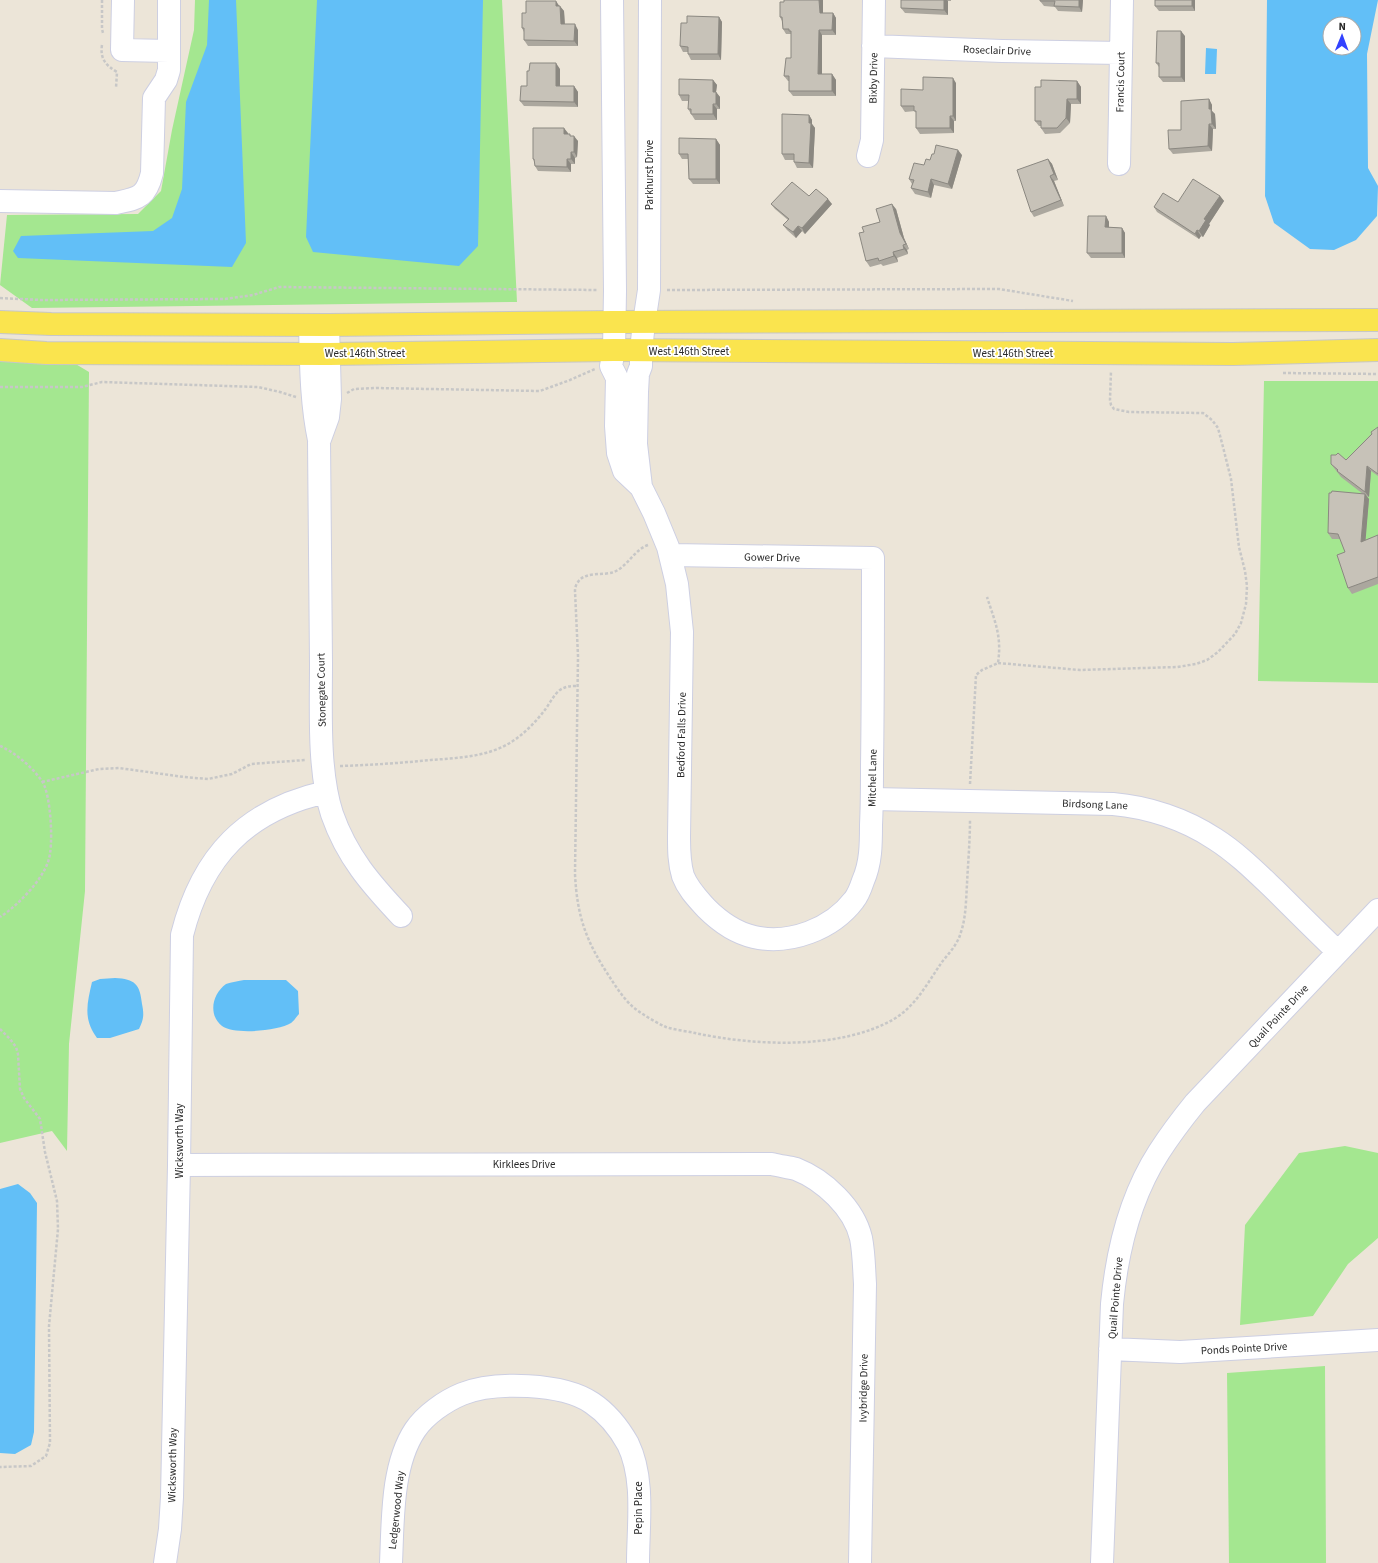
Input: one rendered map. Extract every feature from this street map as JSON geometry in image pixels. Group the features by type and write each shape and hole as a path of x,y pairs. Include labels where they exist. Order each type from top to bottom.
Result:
{"main road":[{"path":"0,322 51,324 319,325 614,322 1378,320"},
{"name":"West 146th Street","path":"0,350 46,353 320,354 641,350 1233,354 1378,350"}],"street":[{"path":"123,0 122,50 169,51"},
{"path":"0,201 116,203 132,199 143,194 149,184 152,173 154,98 166,80 169,70 169,0"},
{"path":"612,0 614,350"},
{"name":"Parkhurst Drive","path":"641,350 649,290 650,0"},
{"name":"Bixby Drive","path":"868,156 872,140 874,0"},
{"name":"Francis Court","path":"1119,164 1122,0"},
{"name":"Roseclair Drive","path":"873,46 1002,51 1121,53"},
{"name":"Stonegate Court","path":"319,325 320,354 314,417 320,440 321,699 323,763 326,792 332,815 342,839 356,864 401,916"},
{"name":"Bedford Falls Drive","path":"614,350 611,366 617,378 616,426 618,453 624,471 641,487"},
{"name":"Bedford Falls Drive","path":"641,350 641,366 638,374 637,392 636,444 641,487 654,513 671,555 677,584 682,632 679,837 680,864 689,889 711,914 737,931 753,937 771,939"},
{"name":"Gower Drive","path":"671,555 873,558"},
{"name":"Mitchel Lane","path":"771,939 789,938 808,933 825,925 843,912 855,899 864,879 870,860 872,799 873,558"},
{"name":"Wicksworth Way","path":"165,1563 170,1529 171,1503 179,1165 182,935 187,915 197,890 208,870 221,851 237,835 272,810 287,803 326,792"},
{"name":"Birdsong Lane","path":"872,799 1131,805 1178,819 1210,836 1233,852 1259,875 1338,952"},
{"name":"Quail Pointe Drive","path":"1102,1563 1112,1297 1119,1252 1127,1222 1142,1184 1158,1153 1176,1126 1195,1103 1378,910"},
{"name":"Kirklees Drive","path":"179,1165 772,1164 794,1169 813,1178 838,1198 850,1215"},
{"name":"Ivybridge Drive","path":"850,1215 858,1228 861,1238 865,1284 860,1563"},
{"name":"Ponds Pointe Drive","path":"1110,1350 1180,1352 1378,1340"},
{"name":"Ledgerwood Way","path":"391,1563 397,1479 400,1463 414,1431 436,1410 450,1400 463,1394 480,1389 516,1387"},
{"name":"Pepin Place","path":"516,1387 542,1387 565,1391 580,1397 592,1403 610,1418 620,1431 636,1464 639,1484 638,1563"}],"path":[{"path":"0,298 41,300 225,300 253,295 279,287 598,290"},
{"path":"664,290 999,289 1075,301"},
{"path":"342,397 354,389 376,388 540,391 596,369"},
{"path":"966,898 976,675 982,670 998,663 1080,670 1178,667 1196,664 1207,660 1218,652 1235,634 1241,623 1246,604 1247,586 1239,546 1231,479 1218,428 1212,420 1203,413 1128,412 1114,409 1110,400 1110,371"},
{"path":"0,387 82,387 102,382 250,387 267,388 298,398"},
{"path":"986,597 997,626 1000,648 998,663"},
{"path":"42,782 99,769 119,768 208,779 232,774 252,764 405,763 467,757 488,752 508,744 531,727 544,712 559,690 570,686 578,686"},
{"path":"0,746 23,761 42,782 46,791 51,833 48,861 40,877 11,910 0,917"},
{"path":"0,1029 16,1047 18,1054 20,1089 24,1098 40,1119 44,1152 57,1201 58,1229 49,1326 50,1443 46,1456 31,1466 0,1467"}],"green space":[{"path":"195,0 502,0 517,302 32,308 0,285 7,215 138,214 161,191 172,130 194,30"},
{"path":"0,358 74,363 89,372 85,891 69,1044 67,1151 52,1131 0,1143"},
{"path":"1264,381 1378,381 1378,683 1258,681"},
{"path":"1345,1146 1378,1153 1378,1238 1348,1264 1313,1316 1240,1325 1245,1225 1299,1153"},
{"path":"1325,1366 1326,1563 1229,1563 1227,1373"}],"water":[{"path":"209,0 236,0 246,243 232,267 18,258 13,251 21,236 153,231 172,218 182,189 186,102 207,45"},
{"path":"317,0 483,0 478,246 459,266 313,252 306,237"},
{"path":"1267,0 1378,0 1367,54 1368,168 1378,186 1377,216 1356,240 1334,250 1310,249 1274,223 1265,196"},
{"path":"1206,48 1217,49 1216,74 1205,74"},
{"path":"115,978 132,981 138,987 143,1011 142,1022 139,1029 110,1038 97,1038 90,1024 87,1011 92,982 100,979"},
{"path":"244,980 286,980 298,991 299,1014 291,1023 285,1026 267,1030 246,1031 228,1029 222,1026 213,1011 215,999 221,988 226,984"},
{"path":"18,1184 30,1193 37,1203 34,1432 31,1445 15,1454 0,1453 0,1189"}],"building":[{"path":"784,0 819,0 820,13 833,13 832,30 819,30 818,74 832,74 832,91 789,91 789,76 784,76 786,58 791,58 791,31 789,31 789,29 783,29 782,17 780,17 780,2 784,2"},
{"path":"901,0 944,0 944,10 901,8"},
{"path":"1040,0 1079,0 1079,7 1054,6 1055,1"},
{"path":"1155,0 1192,0 1192,6 1155,6"},
{"path":"526,1 556,1 556,6 560,6 561,24 575,24 574,41 524,40 522,13 526,13"},
{"path":"687,16 719,17 718,54 688,54 688,47 680,46 681,23 687,23"},
{"path":"1157,31 1181,31 1181,77 1159,77 1159,63 1156,63"},
{"path":"530,63 556,63 556,86 574,86 574,102 520,101 521,86 527,86 527,71 529,71"},
{"path":"923,77 953,78 953,116 950,116 950,128 916,128 916,111 914,111 914,106 901,106 901,89 923,90"},
{"path":"679,79 713,80 713,92 716,92 716,104 713,104 713,114 691,114 691,109 688,109 689,95 679,95"},
{"path":"1041,80 1077,81 1077,99 1067,99 1066,118 1057,128 1041,128 1041,121 1035,121 1035,87 1041,87"},
{"path":"1209,99 1212,124 1209,124 1208,146 1169,149 1168,130 1181,130 1181,101"},
{"path":"782,114 809,115 809,123 811,123 809,163 794,162 794,154 782,154"},
{"path":"533,128 564,128 564,134 574,136 574,152 571,152 571,159 567,159 567,167 535,166 533,159"},
{"path":"679,138 716,139 716,179 689,179 688,154 679,154"},
{"path":"936,145 958,150 948,184 931,179 928,192 911,188 914,180 909,179 914,163 924,165 926,159 930,160 932,154 934,154"},
{"path":"1048,159 1054,174 1050,176 1061,200 1031,212 1017,170"},
{"path":"1193,179 1220,196 1204,219 1206,220 1199,231 1197,230 1195,234 1154,207 1163,193 1178,202"},
{"path":"792,182 809,196 816,189 828,199 802,228 798,226 793,232 783,225 789,219 771,204"},
{"path":"892,204 900,233 906,244 903,245 904,249 893,252 894,256 879,261 878,258 866,261 859,233 864,232 862,227 880,222 876,209"},
{"path":"1088,216 1106,216 1105,227 1122,228 1122,253 1087,253"},
{"path":"1378,427 1378,474 1367,466 1365,492 1337,471 1338,470 1331,464 1331,455 1336,455 1338,453 1346,460 1372,434 1371,432"},
{"path":"1332,491 1365,494 1361,542 1378,535 1378,577 1348,588 1337,555 1345,552 1338,534 1328,533 1329,493"}]}
